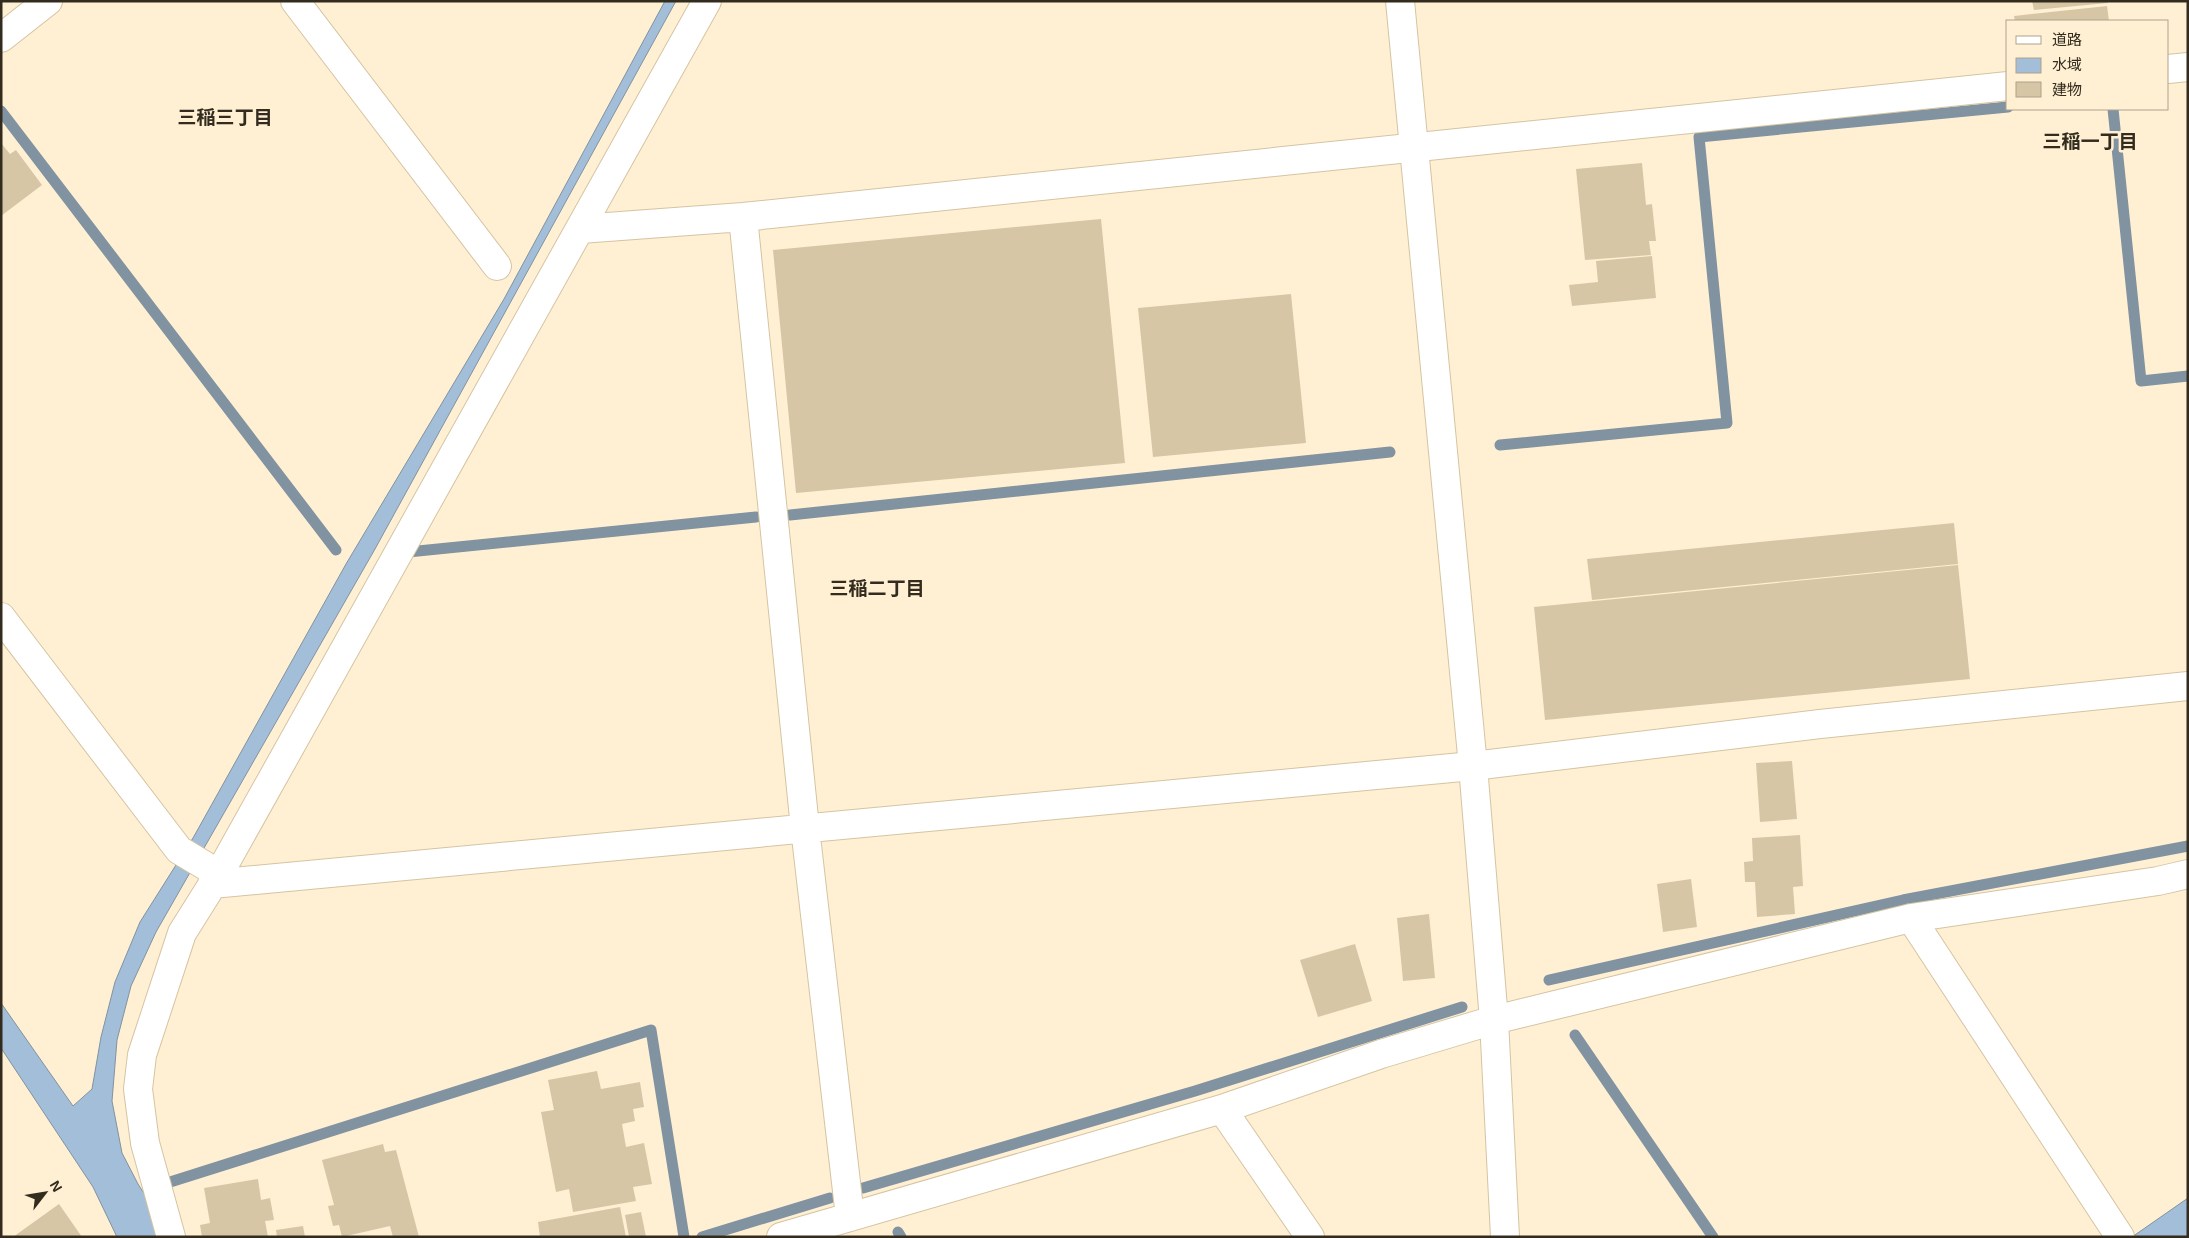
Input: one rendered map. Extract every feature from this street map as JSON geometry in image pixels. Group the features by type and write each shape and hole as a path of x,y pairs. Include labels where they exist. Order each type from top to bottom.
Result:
{"street":[{"path":"1,38 48,1"},
{"path":"295,1 497,266"},
{"path":"171,1237 145,1143 138,1089 141,1063 182,933 215,879 707,1"},
{"path":"1400,1 1473,766 1494,1020 1505,1237"},
{"path":"2169,69 2188,66"},
{"path":"580,229 743,218 2006,86"},
{"path":"743,218 805,828 850,1217"},
{"path":"1,617 179,850 215,879 805,828 1473,766 1820,724 2188,686"},
{"path":"782,1237 1222,1109 1381,1054 1494,1020 1911,918 2188,874"},
{"path":"1911,918 2118,1234"},
{"path":"1222,1109 1310,1237"}],"water":[{"path":"665,1 676,1 375,549 156,932 131,986 117,1040 112,1101 122,1153 154,1209 161,1237 117,1237 93,1187 1,1048 1,1003 73,1106 92,1089 101,1037 115,982 140,922 193,838 346,564 504,299"},
{"path":"2188,1198 2188,1237 2132,1237"}],"building":[{"path":"2032,1 2108,1 2108,3 2034,10"},
{"path":"2107,6 2109,20 2015,20 2014,16"},
{"path":"1,143 10,154 16,150 42,185 1,216"},
{"path":"1642,163 1646,205 1652,204 1656,241 1649,241 1651,255 1585,260 1576,169"},
{"path":"1101,219 1125,463 796,493 773,250"},
{"path":"1652,256 1656,298 1572,306 1569,285 1598,282 1596,261"},
{"path":"1291,294 1306,443 1153,457 1138,308"},
{"path":"1954,523 1958,564 1592,600 1587,559"},
{"path":"1958,565 1970,679 1545,720 1534,607"},
{"path":"1792,761 1797,819 1760,822 1756,763"},
{"path":"1800,835 1803,886 1793,887 1795,914 1757,917 1755,882 1745,882 1744,862 1753,861 1752,838"},
{"path":"1691,879 1697,927 1663,932 1657,884"},
{"path":"1429,914 1435,978 1403,981 1397,918"},
{"path":"1355,944 1372,1001 1318,1017 1300,960"},
{"path":"597,1071 601,1089 640,1082 644,1107 633,1109 635,1121 622,1124 626,1147 644,1143 652,1184 633,1187 636,1201 573,1212 569,1189 556,1192 541,1112 554,1110 548,1080"},
{"path":"383,1144 385,1152 396,1150 419,1237 393,1237 390,1226 342,1237 339,1225 333,1226 328,1206 334,1205 322,1160"},
{"path":"258,1179 261,1200 270,1198 274,1220 265,1221 268,1237 202,1237 200,1225 210,1223 204,1188"},
{"path":"59,1204 82,1237 13,1237"},
{"path":"620,1207 626,1237 540,1237 538,1222"},
{"path":"641,1212 646,1237 629,1237 625,1215"},
{"path":"303,1226 305,1237 277,1237 276,1230"}],"waterway":[{"path":"1500,445 1727,423 1699,137 2006,107"},
{"path":"2113,110 2141,381 2188,376"},
{"path":"1,111 336,550"},
{"path":"790,515 1390,452"},
{"path":"408,552 756,517"},
{"path":"1549,980 1903,900 2188,846"},
{"path":"863,1188 1195,1091 1462,1007"},
{"path":"167,1183 651,1030 684,1237"},
{"path":"1575,1035 1713,1237"},
{"path":"702,1237 830,1198"},
{"path":"898,1232 901,1237"}],"district":[{"name":"三稲三丁目","path":"225,117"},
{"name":"三稲一丁目","path":"2090,141"},
{"name":"三稲二丁目","path":"877,588"}]}
